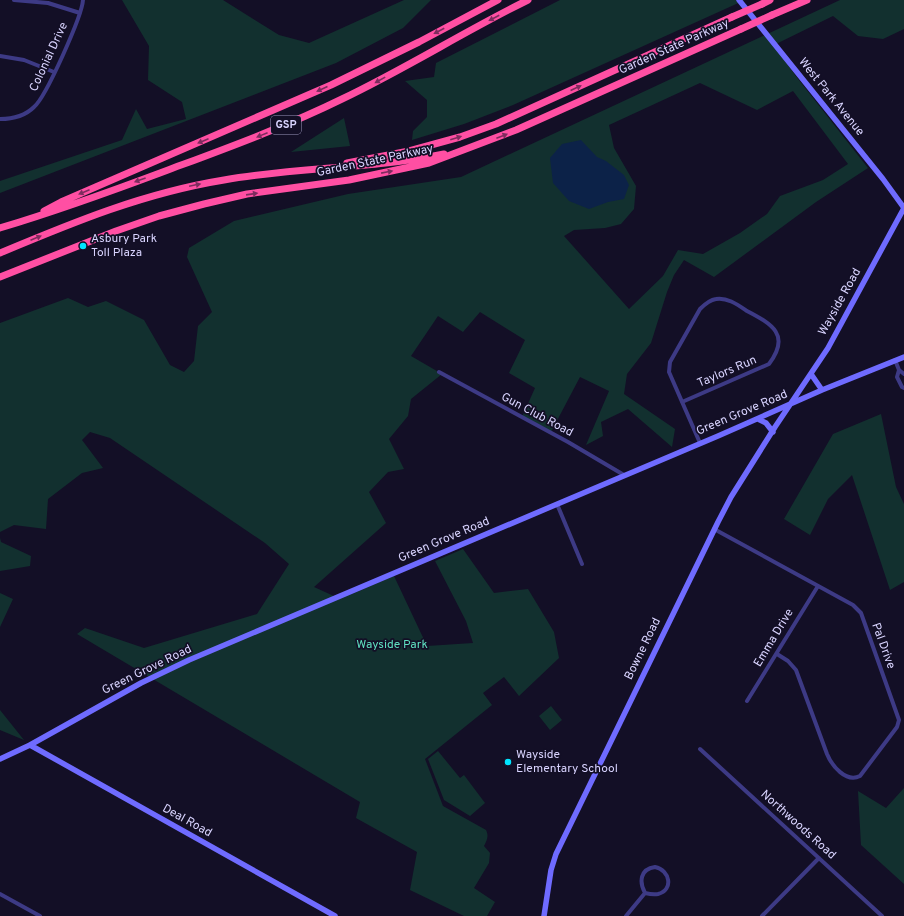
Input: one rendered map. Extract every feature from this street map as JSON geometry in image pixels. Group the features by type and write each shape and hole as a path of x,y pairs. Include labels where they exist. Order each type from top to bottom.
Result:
{"highway":[{"name":"GSP","path":"29,218 61,202 331,85 419,42 498,0"},
{"name":"GSP","path":"0,228 29,218 64,209 245,142 287,124 376,83 470,30 528,0"},
{"name":"Garden State Parkway","path":"309,169 409,151 460,137 496,124 770,0"},
{"name":"Garden State Parkway","path":"0,277 116,231 159,216 237,196 320,185 396,171 429,163 533,123 654,67 807,0"},
{"path":"0,253 92,215 159,194 225,180 309,169 363,166 413,160 465,148"}],"street":[{"path":"14,0 48,3 80,13"},
{"name":"Colonial Drive","path":"0,119 18,117 30,111 43,97 80,13 82,0"},
{"name":"West Park Avenue","path":"739,0 883,179 904,208"},
{"path":"0,56 24,60 54,72"},
{"name":"Wayside Road","path":"791,404 842,323 904,208"},
{"name":"Taylors Run","path":"682,402 769,364 776,354 778,347 778,340 773,327 729,300 715,299 705,304 700,309 669,366 669,372 682,402 700,443"},
{"name":"Green Grove Road","path":"0,759 30,745 158,674 758,419 822,390 904,357"},
{"path":"895,360 899,370 904,374"},
{"path":"899,370 897,377 904,388"},
{"name":"Gun Club Road","path":"439,372 568,442 624,475"},
{"path":"811,374 822,390"},
{"name":"Bowne Road","path":"544,916 551,870 556,854 714,529 731,498 791,404"},
{"path":"758,419 768,426 773,432"},
{"path":"557,504 582,564"},
{"name":"Pal Drive","path":"714,529 853,605 858,610 899,717 897,727 860,776 853,778 846,776 832,764 796,670 791,663 777,654"},
{"name":"Emma Drive","path":"748,701 818,586"},
{"name":"Deal Road","path":"30,745 335,916"},
{"name":"Northwoods Road","path":"700,750 882,916"},
{"path":"762,916 819,858"},
{"path":"655,867 666,872 668,879 666,888 654,895 645,893 641,882 644,872 655,867"},
{"path":"626,916 645,893"},
{"path":"0,894 40,916"}],"green space":[{"path":"122,0 223,0 279,35 309,43 404,0 431,0 403,28 336,63 0,193 0,181 122,140 136,109 147,129 186,119 182,102 148,80 149,46"},
{"path":"560,0 745,0 513,105 464,124 412,140 413,131 427,117 427,100 405,81 434,77 436,63"},
{"name":"Wayside Park","path":"840,0 904,0 904,29 883,39 858,36 833,16 774,45 795,75 868,168 816,202 714,277 684,260 674,275 667,292 651,343 627,374 624,394 675,429 672,447 628,409 601,422 603,436 586,445 609,391 580,377 551,432 522,417 535,388 509,373 525,340 480,312 463,332 438,316 411,356 442,374 411,399 408,416 389,439 404,469 388,472 369,492 386,523 314,587 336,597 352,594 394,576 427,646 473,643 466,621 435,561 463,549 494,593 528,589 554,632 559,658 519,696 504,677 483,693 492,705 425,759 443,806 486,830 487,832 487,838 484,846 490,853 489,863 474,888 495,902 487,916 464,916 410,890 417,852 356,818 360,802 77,634 85,628 144,648 257,614 289,564 265,543 110,438 90,432 82,440 103,468 82,473 48,499 46,529 14,525 0,532 0,323 68,298 88,307 106,301 144,320 170,365 184,372 194,361 198,326 212,312 187,257 189,248 234,221 348,194 461,177","holes":["700,83 757,110 793,91 848,164 823,180 780,196 767,214 740,233 703,254 678,250 663,276 629,309 564,236 574,230 605,228 621,224 634,209 636,186 614,148 609,125"]},
{"path":"344,118 350,146 291,152"},
{"path":"881,414 896,487 904,504 904,582 890,590 852,475 828,499 810,535 784,519 833,434"},
{"path":"0,538 1,542 31,556 30,566 0,571"},
{"path":"0,593 13,599 0,627"},
{"path":"551,706 562,720 550,730 539,716"},
{"path":"0,710 24,740 0,730"},
{"path":"438,751 460,778 464,775 485,803 470,816 444,800 428,759"},
{"path":"904,788 904,884 861,845 858,791 886,808"}],"water":[{"path":"581,140 597,157 606,161 624,175 629,185 624,199 608,202 589,209 569,201 553,183 550,158 562,144"}],"place":[{"name":"Asbury Park Toll Plaza","path":"83,246"},
{"name":"Wayside Elementary School","path":"508,762"}]}
